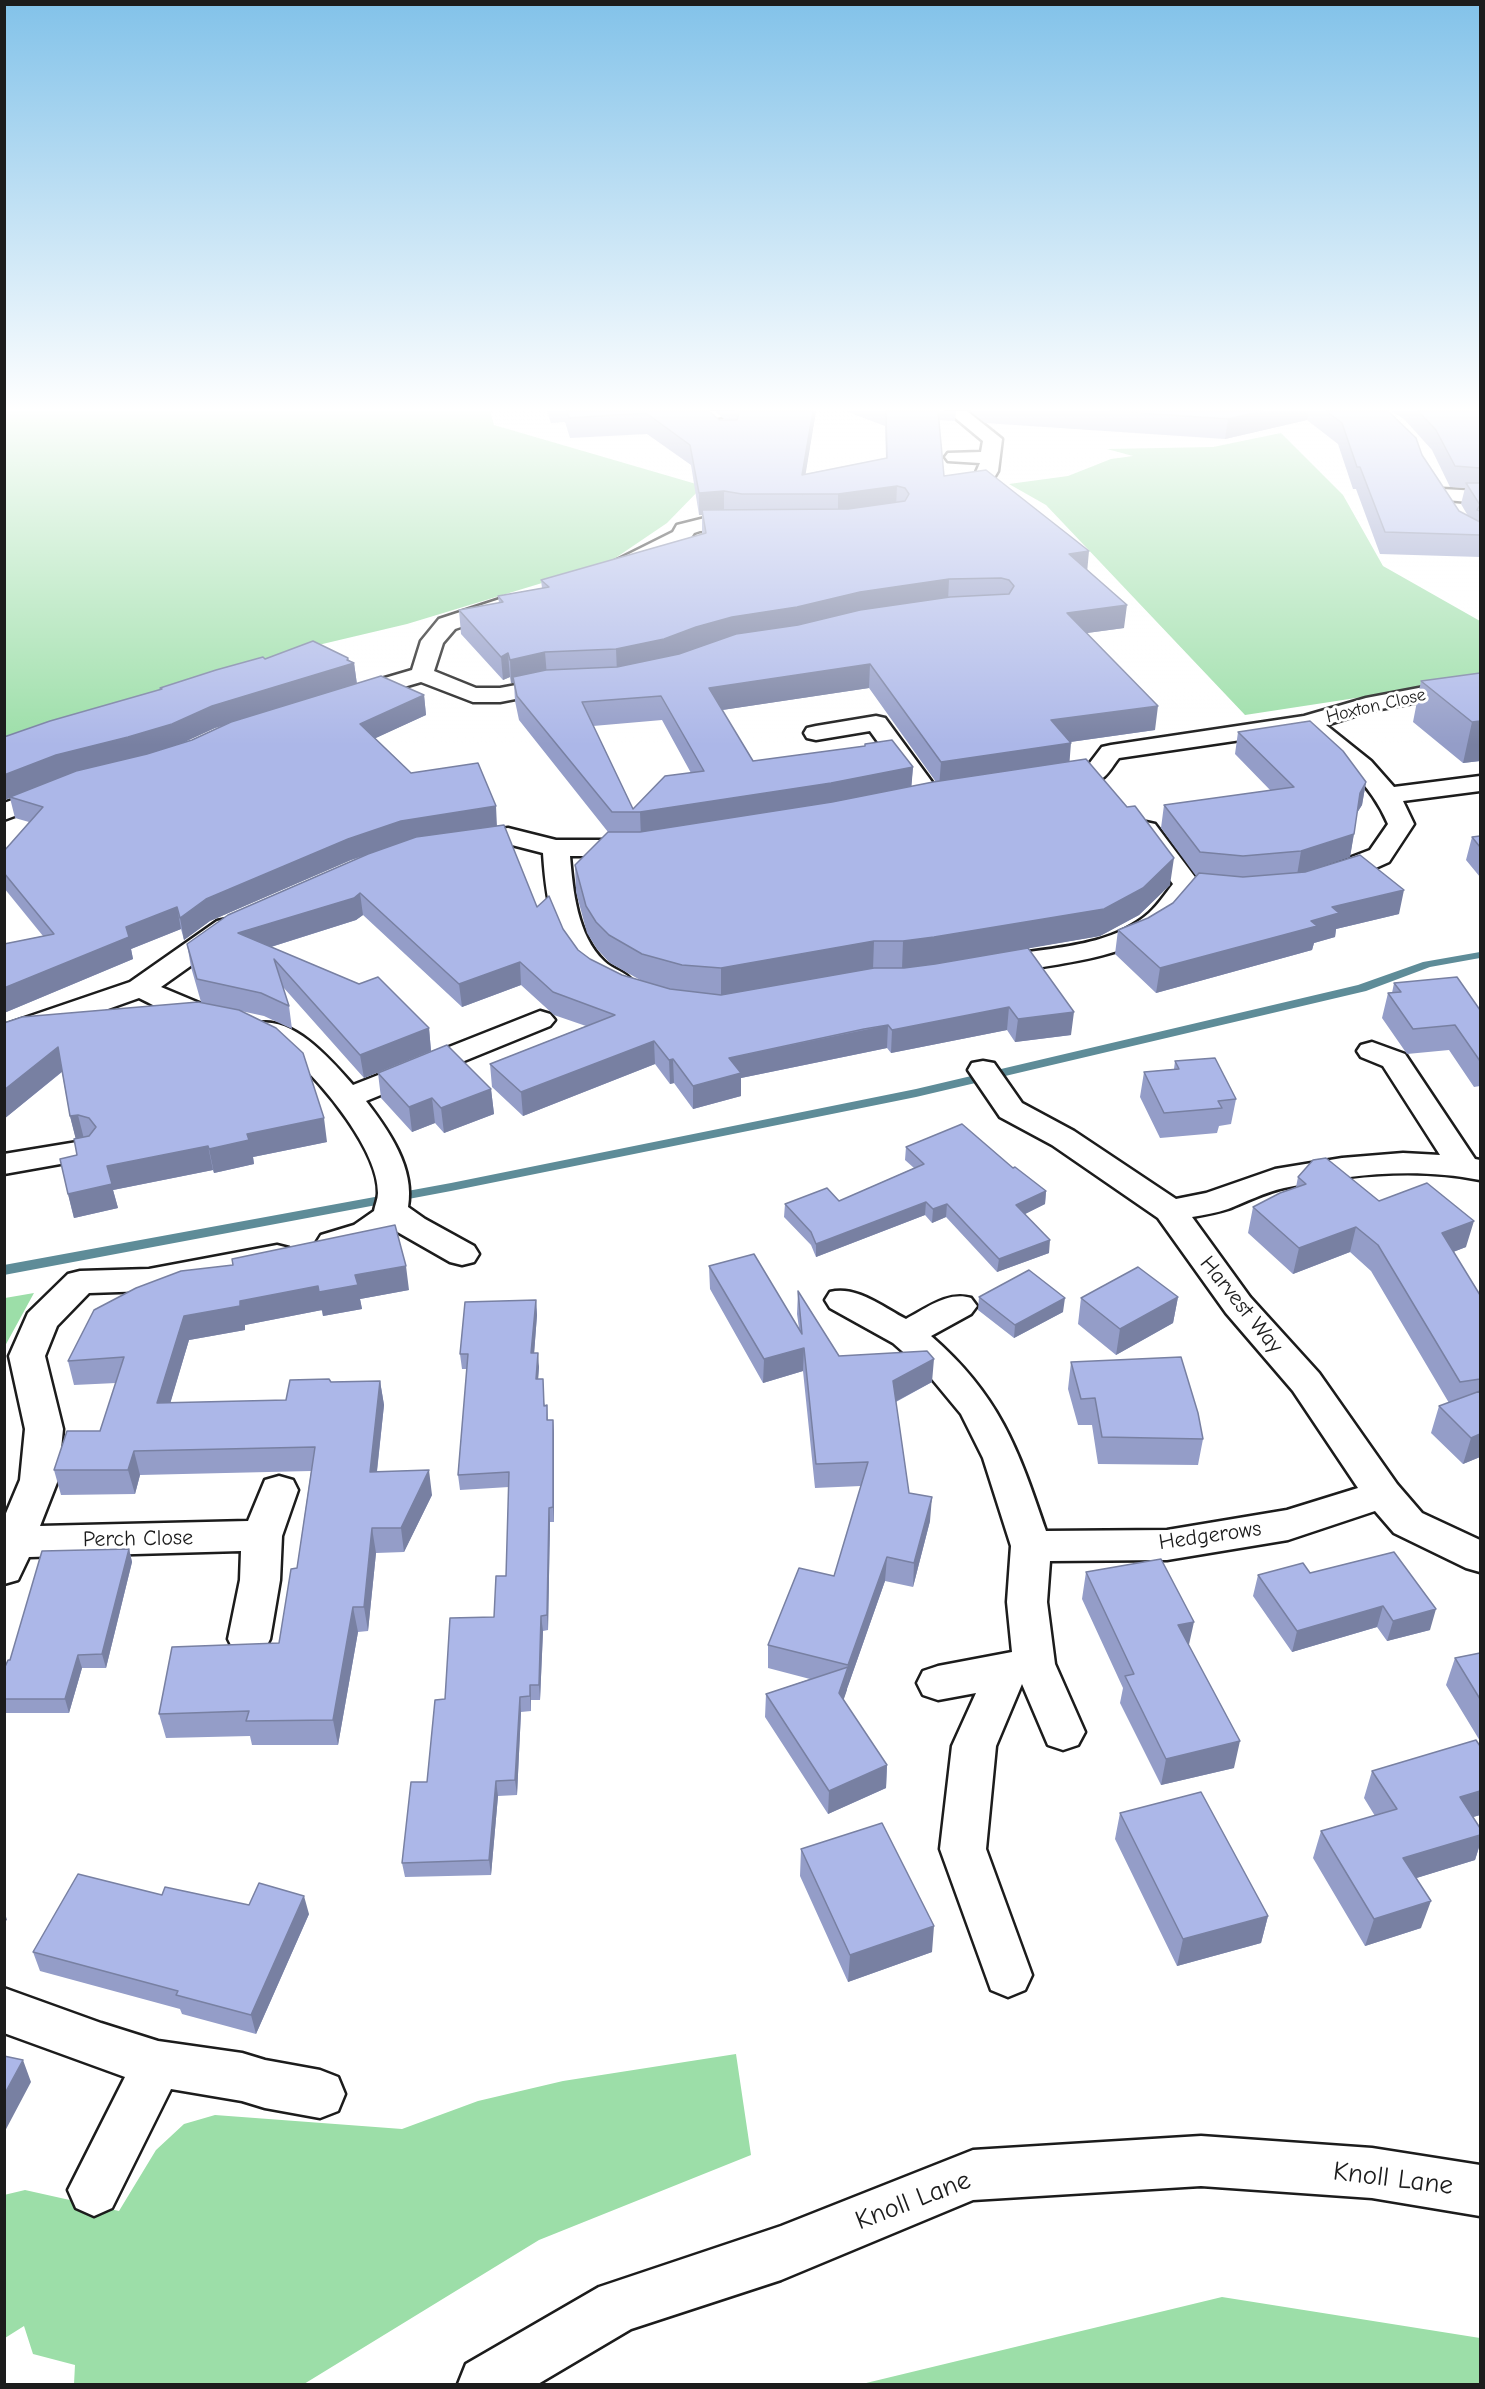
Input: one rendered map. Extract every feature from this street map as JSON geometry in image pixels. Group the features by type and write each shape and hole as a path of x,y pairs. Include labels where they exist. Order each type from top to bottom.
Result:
{"street":[{"path":"597,576 682,535 684,529 705,522"},
{"path":"733,522 774,524"},
{"path":"422,674 432,641 447,624 519,600"},
{"path":"334,701 422,674 473,696 500,695 547,685 585,683"},
{"name":"Hoxton Close","path":"1024,784 1102,782 1111,752 1307,723 1366,705 1424,694 1480,690"},
{"path":"816,733 876,723 931,798"},
{"path":"1300,885 1351,869 1380,856 1401,824 1394,802 1359,761 1307,723"},
{"path":"4,828 15,819 12,810 71,785"},
{"path":"1387,795 1479,786"},
{"path":"968,970 1108,945 1134,934 1158,919 1170,903 1198,886 1131,813"},
{"path":"443,844 508,836 556,848 641,848 664,844"},
{"path":"556,848 559,884 571,933 592,965 618,982 638,991"},
{"path":"4,1037 15,1031 140,988 221,929 252,916"},
{"path":"9,1555 39,1480 44,1429 27,1356 41,1321 80,1282 149,1280 307,1250 371,1232 391,1211 395,1191 384,1151 347,1098 323,1071 292,1043 253,1024 196,1013 140,988"},
{"path":"347,1098 540,1020"},
{"path":"1372,1050 1394,1060 1472,1168"},
{"name":"Harvest Way","path":"983,1070 1011,1110 1064,1138 1170,1211 1238,1305 1306,1382 1383,1494 1408,1523 1480,1557"},
{"path":"4,1164 83,1149"},
{"path":"1170,1211 1214,1202 1275,1179 1342,1168 1404,1163 1472,1168"},
{"path":"391,1211 413,1227 462,1254"},
{"path":"842,1300 906,1334 940,1364 976,1407 1002,1458 1031,1546 1021,1667 974,1746 963,1849 1008,1975"},
{"path":"906,1334 959,1306"},
{"path":"249,1639 260,1580 262,1536 279,1490"},
{"name":"Hedgerows","path":"1031,1546 1167,1545 1288,1525 1383,1494"},
{"name":"Perch Close","path":"9,1555 262,1536"},
{"path":"938,1683 1021,1667"},
{"path":"1021,1667 1063,1732"},
{"path":"4,2010 101,2046 158,2064 242,2077 265,2084 320,2094"},
{"path":"94,2190 158,2064"},
{"name":"Knoll Lane","path":"486,2385 618,2306 781,2253 973,2175 1201,2161 1372,2173 1480,2191"}],"green space":[{"path":"4,522 667,522 608,563 407,624 314,646 5,746"},
{"path":"1063,522 1358,522 1383,566 1480,621 1480,679 1245,715"},
{"path":"34,1293 5,1346 5,1298"},
{"path":"736,2054 751,2155 539,2240 304,2384 74,2384 75,2365 33,2354 24,2326 5,2338 4,2195 25,2190 119,2211 156,2150 184,2124 215,2115 402,2129 478,2101 563,2081"},
{"path":"1222,2297 1480,2338 1480,2384 862,2384"}],"building":[{"path":"704,522 1053,522 1089,551 1069,554 1127,605 1067,613 1158,706 1051,720 1071,743 941,762 870,664 709,688 753,761 865,746 865,744 892,740 913,767 831,783 640,812 612,812 517,696 513,677 546,670 617,667 679,654 736,634 798,625 860,610 950,597 1009,594 1014,586 1009,580 1001,578 949,579 860,592 797,607 732,617 664,639 616,649 545,652 510,660 508,653 501,657 459,610 503,602 498,596 549,587 541,580 706,533","holes":["661,696 704,771 665,776 633,809 582,702"]},
{"path":"1381,522 1480,522 1480,535 1385,532"},
{"path":"313,641 354,663 212,706 172,724 56,755 4,775 4,737 50,721 162,689 160,688 216,670 263,657 265,659"},
{"path":"1480,673 1480,721 1472,722 1421,681"},
{"path":"381,676 424,695 360,724 411,773 478,763 496,806 401,821 348,839 206,899 180,918 177,907 126,927 129,937 4,988 4,944 54,934 4,873 4,851 43,807 10,797 76,771 147,754 192,740 231,722"},
{"path":"1310,721 1343,751 1366,782 1360,793 1354,834 1301,851 1243,856 1200,852 1164,805 1294,787 1238,732"},
{"path":"1086,759 1127,807 1135,806 1174,858 1143,888 1104,909 934,937 903,941 874,941 721,968 682,965 642,954 609,935 596,922 586,906 575,865 608,832 640,832 832,802 933,782"},
{"path":"504,825 537,907 549,896 563,929 578,950 590,959 622,975 670,989 721,995 874,968 904,968 935,964 1028,948 1074,1012 1018,1019 1009,1007 892,1030 888,1025 864,1029 729,1058 741,1073 693,1086 673,1059 669,1060 654,1041 521,1092 490,1064 615,1015 553,992 520,962 459,984 360,893 354,898 238,933 359,984 378,977 429,1028 360,1055 274,959 289,1006 261,993 197,979 187,944 228,915 368,854 416,837"},
{"path":"1480,836 1480,847 1472,837"},
{"path":"1360,855 1404,890 1332,907 1339,913 1311,921 1317,926 1160,968 1118,930 1148,918 1173,903 1199,873 1243,877 1305,872"},
{"path":"1457,977 1480,1010 1480,1061 1455,1025 1413,1029 1388,993 1401,992 1394,983"},
{"path":"198,1002 239,1010 276,1028 303,1053 324,1118 247,1134 249,1140 209,1149 208,1146 107,1166 112,1184 68,1194 60,1159 77,1155 74,1139 89,1136 96,1127 89,1118 78,1115 70,1116 58,1047 4,1090 4,1023 22,1017"},
{"path":"447,1045 491,1089 441,1108 432,1098 409,1107 378,1073"},
{"path":"1215,1058 1236,1099 1218,1101 1222,1108 1164,1113 1144,1072 1179,1069 1175,1061"},
{"path":"962,1124 1013,1168 1015,1167 1046,1191 1016,1205 1050,1240 999,1259 947,1204 933,1209 926,1202 816,1244 811,1232 785,1204 827,1188 839,1201 924,1164 906,1147"},
{"path":"1326,1158 1379,1201 1427,1183 1474,1221 1442,1233 1480,1295 1480,1379 1460,1382 1378,1245 1356,1227 1299,1248 1253,1207 1280,1193 1306,1184 1298,1177 1313,1160"},
{"path":"395,1225 406,1266 355,1275 358,1285 319,1292 318,1286 240,1301 240,1306 184,1316 157,1403 286,1400 290,1380 380,1381 370,1472 429,1470 401,1528 372,1528 364,1607 353,1607 333,1720 246,1721 249,1711 159,1714 172,1647 279,1643 291,1569 297,1568 315,1447 134,1451 128,1470 54,1470 67,1431 100,1431 124,1357 68,1361 94,1310 136,1288 181,1271 233,1265 232,1259"},
{"path":"754,1254 802,1334 798,1291 839,1356 927,1351 934,1359 893,1381 909,1493 932,1497 914,1563 887,1557 848,1665 768,1645 799,1568 834,1576 868,1462 816,1464 804,1348 764,1359 709,1266"},
{"path":"1138,1267 1178,1297 1120,1329 1081,1298"},
{"path":"1029,1270 1065,1298 1015,1325 979,1297"},
{"path":"536,1300 531,1353 538,1353 536,1379 543,1379 547,1420 553,1420 553,1507 549,1508 547,1615 541,1616 539,1685 530,1685 530,1696 520,1697 515,1780 496,1781 489,1860 402,1863 411,1782 427,1782 435,1700 445,1699 450,1618 494,1617 496,1576 506,1576 509,1472 458,1475 468,1354 460,1354 465,1302"},
{"path":"1181,1357 1198,1413 1203,1439 1102,1437 1095,1398 1081,1399 1071,1362"},
{"path":"1480,1391 1480,1434 1471,1438 1439,1406"},
{"path":"129,1549 102,1654 78,1655 65,1699 4,1699 4,1669 10,1660 42,1551"},
{"path":"1394,1552 1436,1609 1393,1621 1383,1606 1297,1631 1258,1575 1303,1563 1310,1573"},
{"path":"1161,1559 1194,1622 1178,1625 1240,1741 1166,1759 1125,1676 1134,1674 1086,1572"},
{"path":"1480,1653 1480,1699 1455,1658"},
{"path":"848,1667 839,1693 887,1765 829,1791 766,1694"},
{"path":"1476,1740 1480,1746 1480,1791 1460,1797 1480,1828 1480,1835 1403,1858 1431,1901 1374,1919 1321,1831 1397,1809 1372,1771"},
{"path":"1201,1792 1268,1916 1183,1939 1120,1813"},
{"path":"882,1823 934,1926 850,1955 801,1849"},
{"path":"78,1874 162,1895 165,1887 249,1905 259,1883 304,1896 251,2015 176,1995 178,1991 33,1952"},
{"path":"4,2056 23,2060 4,2095"}],"waterway":[{"path":"4,1270 451,1187 916,1093 1362,988 1427,964 1480,955"}]}
